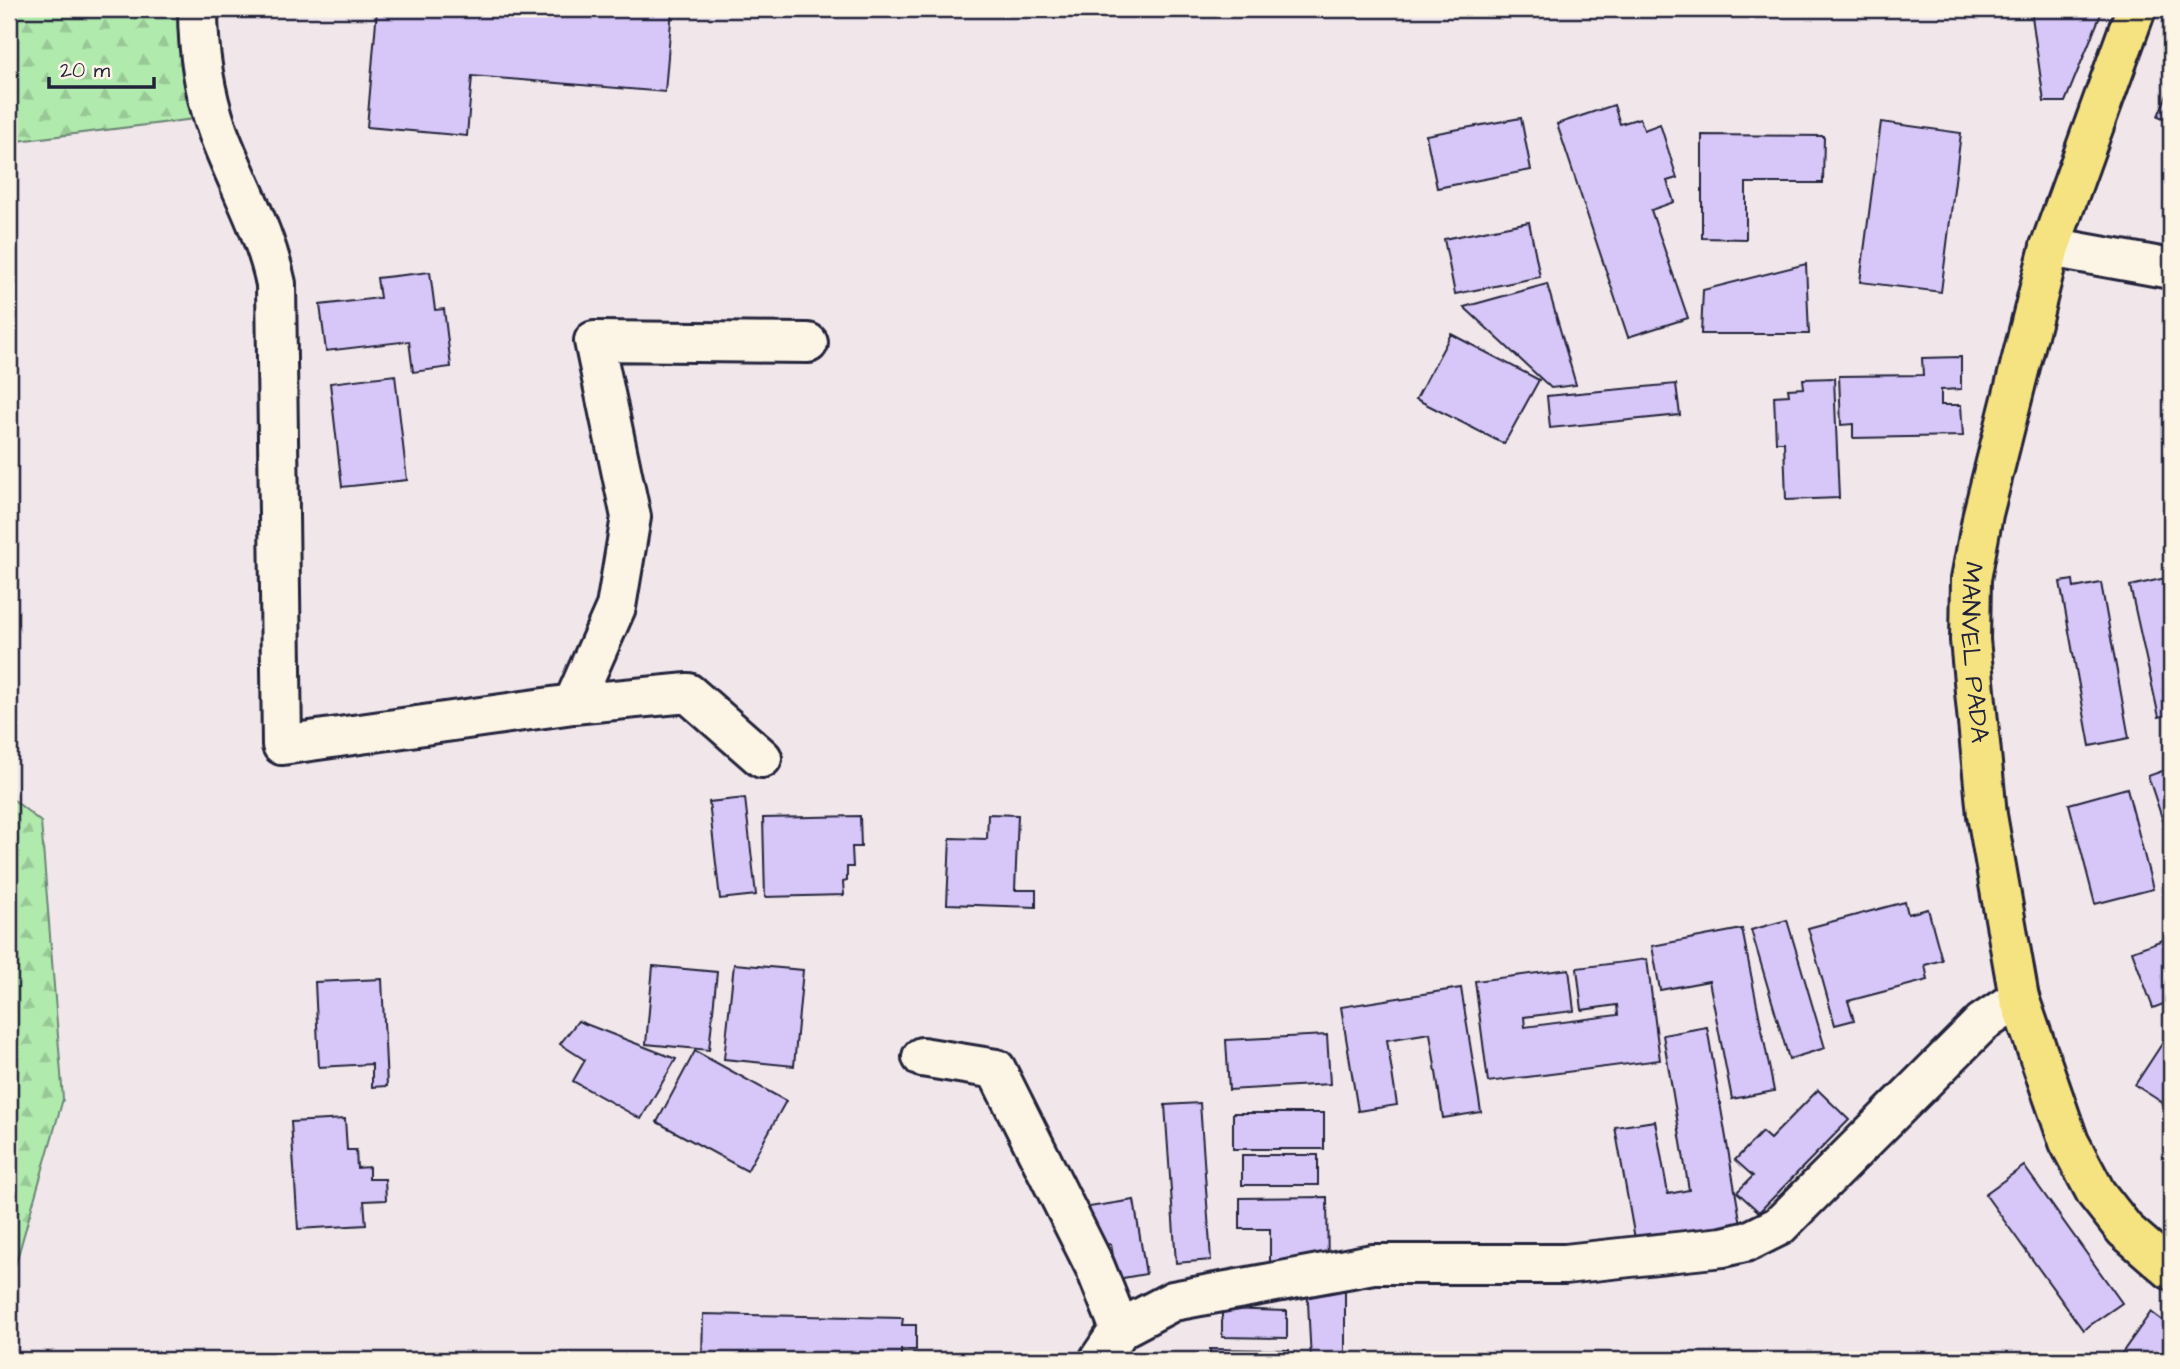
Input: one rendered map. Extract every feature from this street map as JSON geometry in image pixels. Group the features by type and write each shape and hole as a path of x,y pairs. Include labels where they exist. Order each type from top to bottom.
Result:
{"main road":[{"name":"MANVEL PADA","path":"2136,9 2050,247 1983,514 1971,579 1970,640 1987,815 2019,998 2069,1142 2095,1193 2125,1230 2171,1270"}],"street":[{"path":"198,9 198,34 204,79 218,131 270,254 276,284 282,745 573,704 688,693 762,758"},
{"path":"2050,247 2171,269"},
{"path":"573,704 617,607 631,517 594,341 808,343"},
{"path":"1099,1360 1120,1329 1173,1301 1373,1264 1565,1264 1723,1247 1749,1241 1779,1226 1982,1023 2019,998"},
{"path":"922,1057 996,1069 1095,1266 1120,1329"}],"green space":[{"path":"9,9 187,9 194,119 9,142"},
{"path":"9,796 41,822 63,1099 9,1287"}],"building":[{"path":"377,9 672,9 665,92 472,76 467,136 367,127"},
{"path":"2031,9 2103,9 2065,102 2044,102"},
{"path":"2171,85 2171,121 2158,116"},
{"path":"1614,105 1620,124 1640,118 1644,130 1660,124 1677,178 1667,181 1674,202 1651,210 1688,318 1628,337 1557,124"},
{"path":"1521,118 1531,170 1437,188 1426,135"},
{"path":"1881,122 1961,133 1941,292 1860,282"},
{"path":"1702,135 1824,136 1823,183 1746,183 1746,239 1702,238"},
{"path":"1529,222 1540,277 1455,294 1444,239"},
{"path":"1806,264 1809,334 1701,334 1703,290"},
{"path":"430,272 435,310 444,309 451,367 413,372 409,341 326,351 320,305 380,298 377,278"},
{"path":"1547,284 1576,385 1551,388 1464,307"},
{"path":"1451,334 1539,380 1504,444 1416,399"},
{"path":"1961,357 1961,389 1941,390 1941,405 1961,405 1963,436 1853,438 1853,424 1841,425 1839,376 1923,375 1922,358"},
{"path":"395,375 407,480 342,487 330,383"},
{"path":"1834,378 1839,498 1786,500 1784,442 1776,442 1774,396 1789,395 1788,389 1804,388 1803,379"},
{"path":"1676,384 1680,415 1550,428 1547,396"},
{"path":"2170,577 2171,714 2159,717 2130,586"},
{"path":"2073,580 2074,588 2101,583 2129,738 2090,746 2060,582"},
{"path":"2171,768 2171,845 2148,776"},
{"path":"2127,788 2153,889 2095,904 2069,804"},
{"path":"745,798 756,895 720,899 709,802"},
{"path":"988,814 1018,815 1015,890 1036,890 1036,907 947,904 950,838 987,839"},
{"path":"860,816 861,847 852,847 853,867 847,867 847,881 843,882 844,895 765,897 763,818"},
{"path":"1905,902 1908,914 1928,909 1942,960 1925,965 1928,980 1848,1001 1854,1020 1835,1025 1808,928"},
{"path":"1787,920 1825,1048 1789,1059 1751,930"},
{"path":"1742,929 1774,1091 1732,1099 1709,981 1660,990 1652,946"},
{"path":"2171,937 2171,1001 2153,1008 2132,951"},
{"path":"1647,959 1660,1060 1488,1082 1475,981 1569,969 1574,1011 1524,1017 1525,1027 1618,1015 1617,1005 1582,1010 1577,968"},
{"path":"734,964 803,970 794,1066 724,1059"},
{"path":"653,966 717,972 709,1050 646,1044"},
{"path":"382,979 387,1086 372,1087 372,1064 319,1067 315,982"},
{"path":"1461,988 1481,1112 1443,1118 1430,1033 1387,1040 1397,1105 1358,1111 1341,1007"},
{"path":"578,1021 676,1059 641,1119 573,1081 585,1060 560,1044"},
{"path":"1707,1027 1742,1231 1637,1250 1615,1127 1655,1121 1668,1194 1689,1190 1663,1035"},
{"path":"2171,1030 2171,1108 2135,1085"},
{"path":"1327,1035 1330,1084 1229,1090 1226,1040"},
{"path":"695,1051 786,1101 747,1171 657,1122"},
{"path":"1818,1090 1849,1120 1759,1212 1737,1192 1753,1176 1735,1160 1762,1132 1770,1139"},
{"path":"1200,1103 1211,1260 1176,1263 1165,1105"},
{"path":"1233,1113 1324,1113 1324,1149 1233,1149"},
{"path":"345,1119 347,1150 356,1150 357,1168 369,1167 369,1179 385,1179 386,1200 364,1201 366,1225 298,1229 291,1122"},
{"path":"1242,1155 1318,1155 1318,1185 1242,1185"},
{"path":"2024,1166 2122,1303 2083,1330 1985,1194"},
{"path":"1327,1197 1328,1270 1270,1271 1270,1229 1240,1229 1240,1198"},
{"path":"1134,1200 1146,1274 1117,1279 1111,1244 1096,1247 1089,1207"},
{"path":"1345,1281 1345,1360 1311,1360 1307,1283"},
{"path":"1222,1309 1287,1311 1287,1338 1222,1337"},
{"path":"2151,1312 2171,1327 2171,1360 2117,1360"},
{"path":"703,1314 903,1318 902,1325 916,1325 916,1350 901,1350 901,1360 702,1360"},
{"path":"1210,1349 1289,1350 1289,1360 1210,1360"}]}
